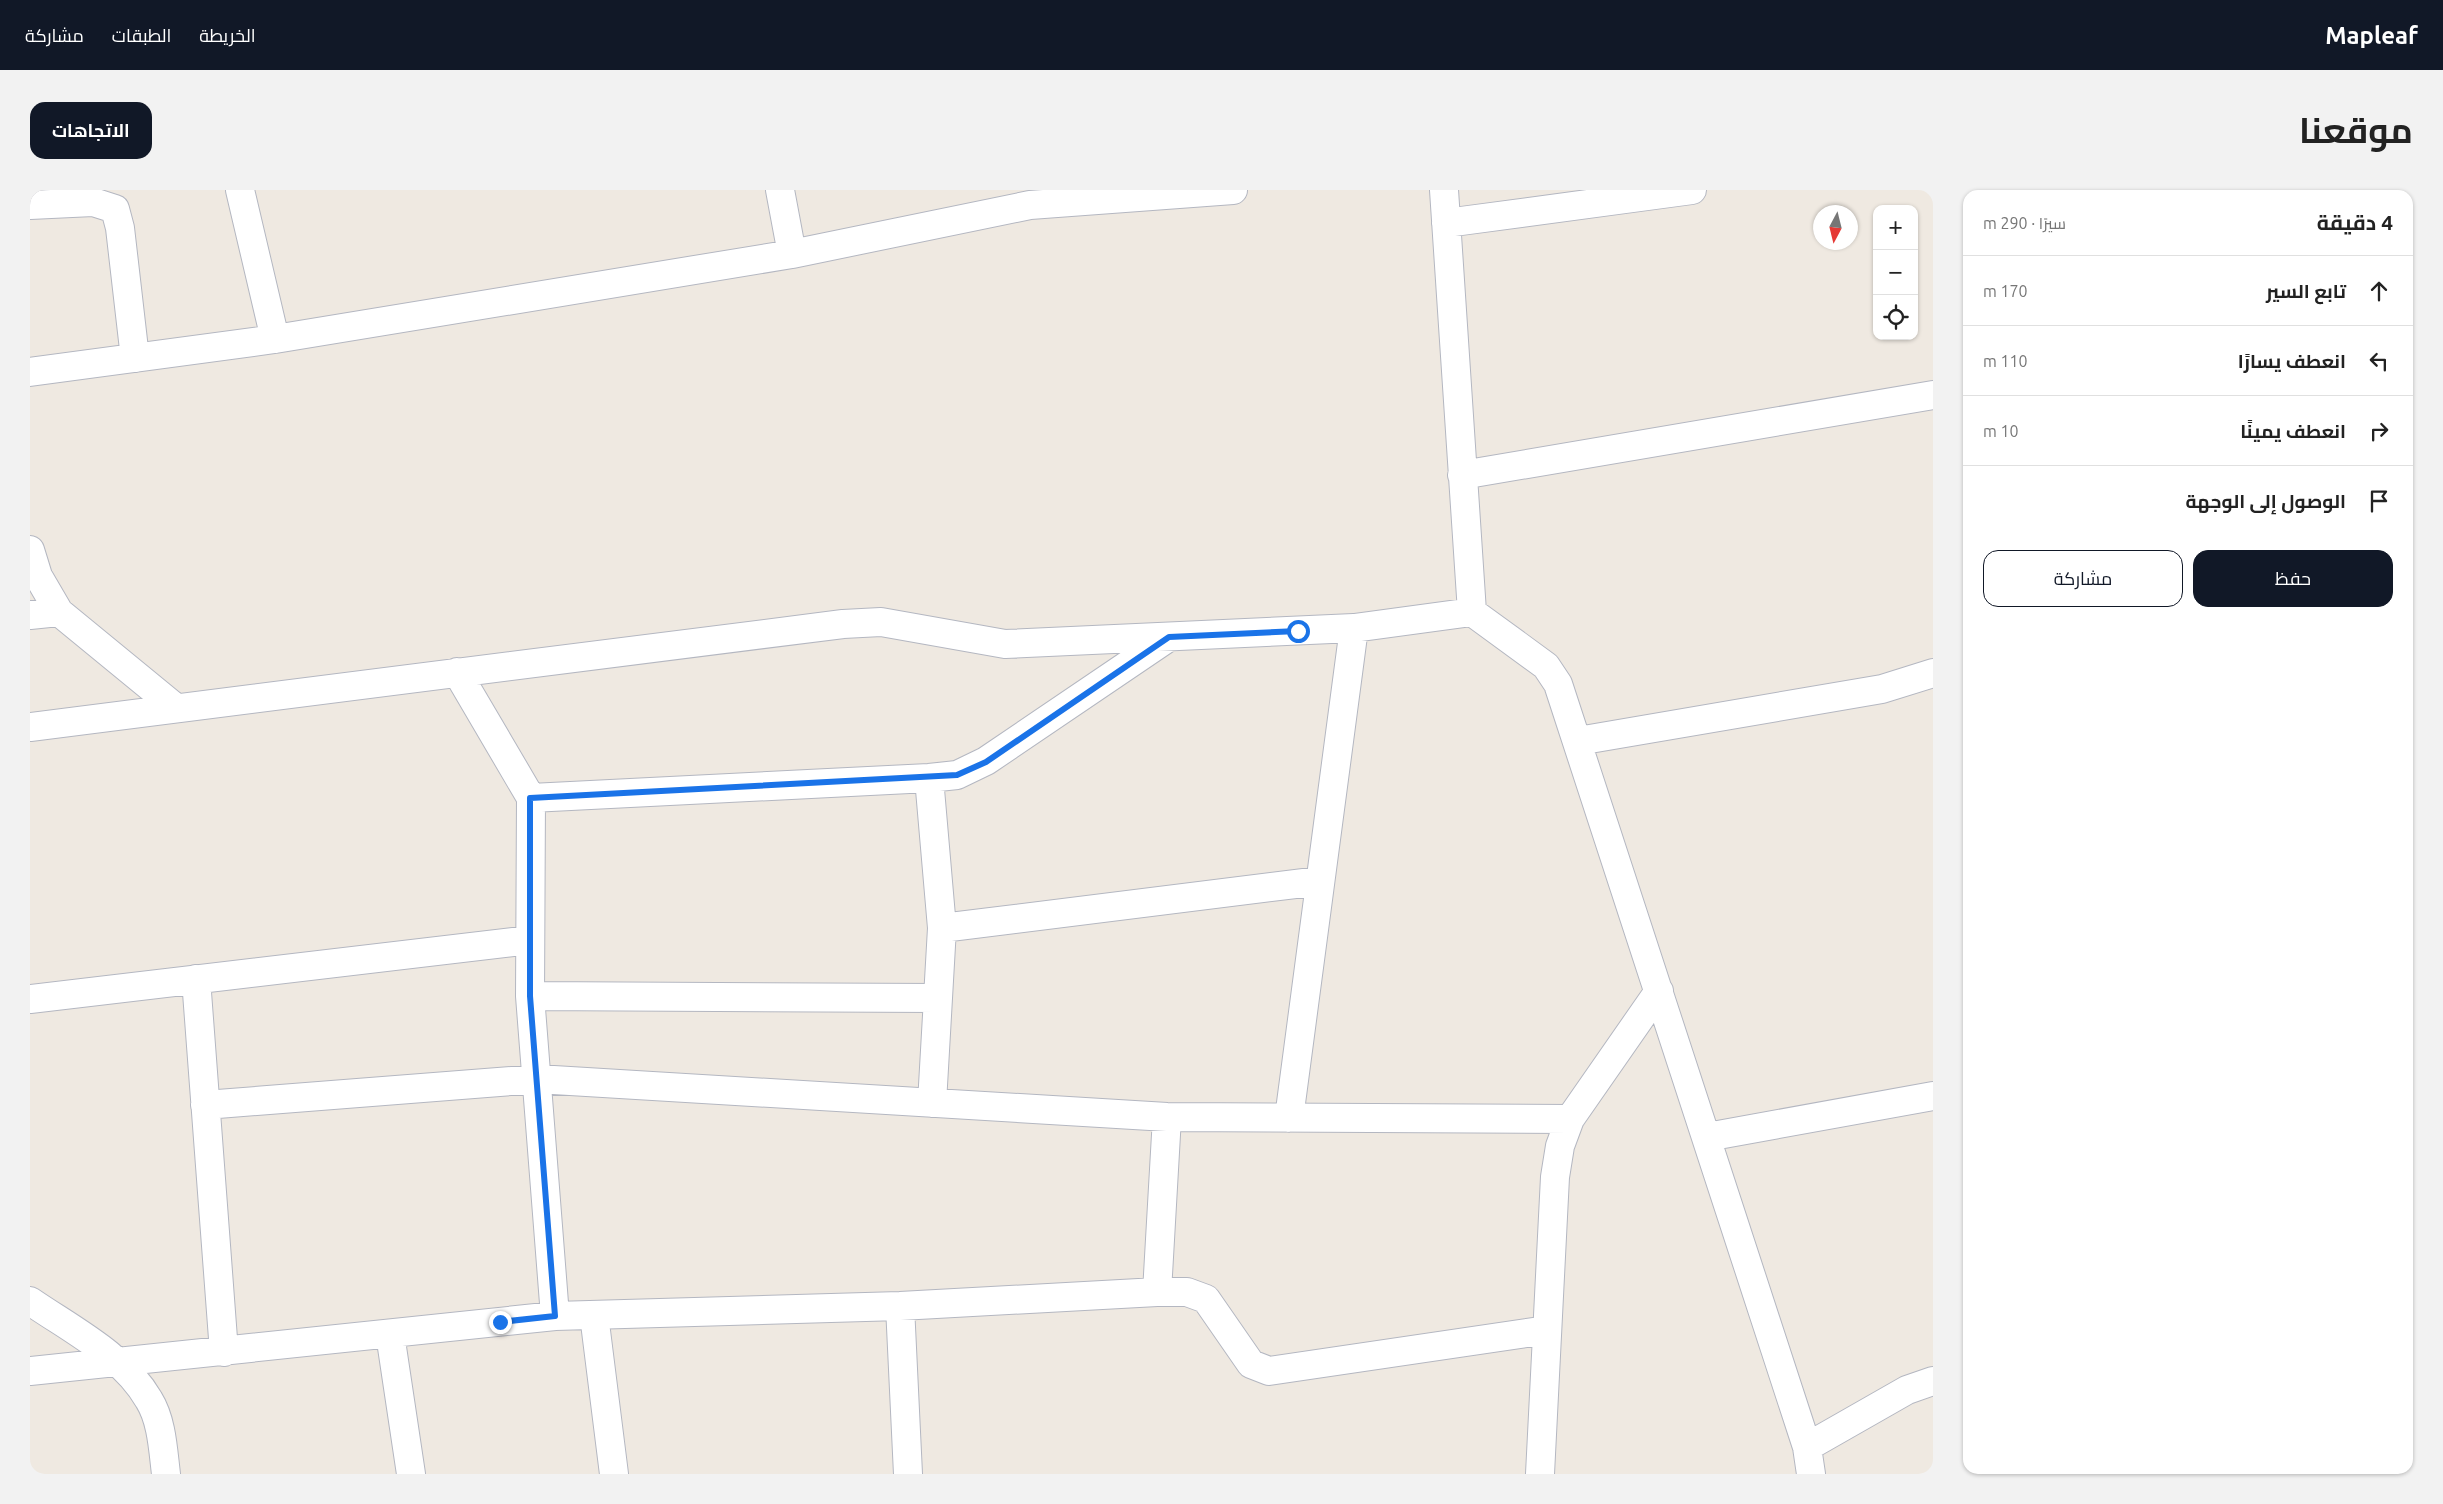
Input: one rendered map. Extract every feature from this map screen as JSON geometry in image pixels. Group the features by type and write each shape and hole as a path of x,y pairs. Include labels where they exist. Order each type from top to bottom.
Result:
{"street":[{"path":"240,190 275,339"},
{"path":"780,190 792,254"},
{"path":"1030,205 1056,190"},
{"path":"30,372 275,339 792,254 1030,205 1233,190"},
{"path":"1444,190 1472,612"},
{"path":"1446,224 1692,190"},
{"path":"30,205 93,202 114,210 120,228 135,358"},
{"path":"1462,475 1933,395"},
{"path":"30,550 38,576 59,612 176,708"},
{"path":"30,615 59,612"},
{"path":"30,727 843,624 881,622 1005,644 1354,628 1472,612 1546,666 1558,684 1807,1447 1811,1474"},
{"path":"1289,1118 1354,628"},
{"path":"530,798 957,775 986,762 1169,637"},
{"path":"458,672 530,798 530,996 555,1316"},
{"path":"1578,741 1882,689 1933,673"},
{"path":"929,778 942,928 932,1103"},
{"path":"942,928 1320,881"},
{"path":"30,999 530,940"},
{"path":"196,979 224,1352"},
{"path":"1540,1474 1555,1177 1560,1146 1570,1119 1659,991"},
{"path":"530,996 938,998"},
{"path":"206,1105 537,1079 1167,1118 1570,1119"},
{"path":"1707,1137 1933,1096"},
{"path":"1158,1292 1167,1118"},
{"path":"30,1371 555,1316 900,1306 1158,1292 1187,1292 1206,1299 1251,1364 1269,1371 1547,1330"},
{"path":"30,1301 120,1363 150,1400 160,1428 166,1474"},
{"path":"900,1306 908,1474"},
{"path":"594,1315 614,1474"},
{"path":"390,1334 411,1474"},
{"path":"1807,1447 1908,1390 1933,1381"}],"route":[{"path":"500,1322 555,1316 530,996 530,798 957,775 986,762 1169,637 1298,631"}]}
